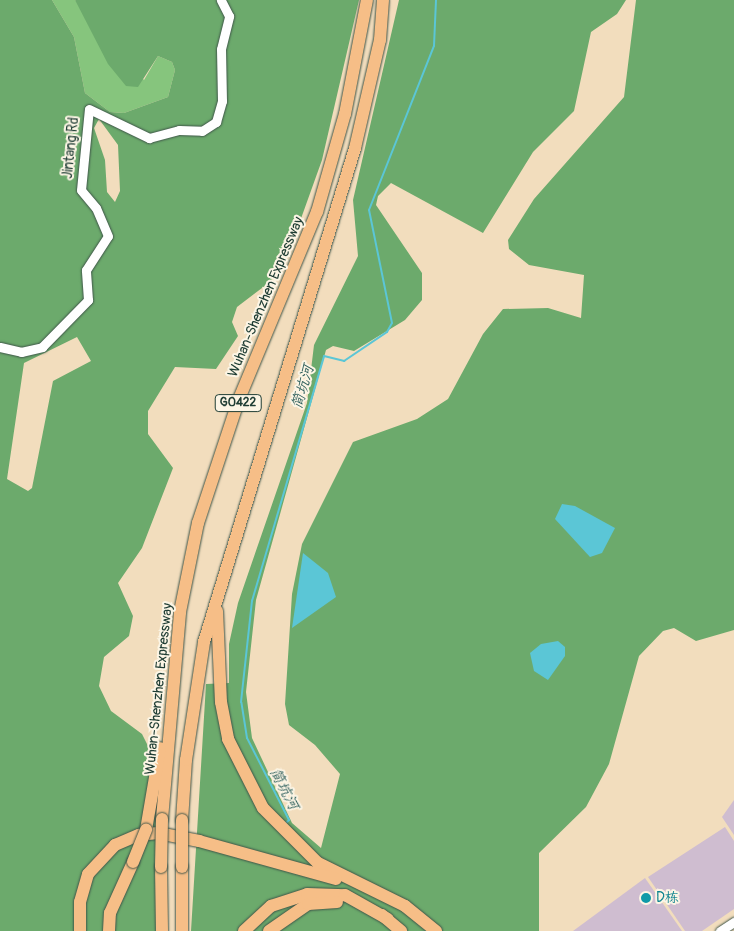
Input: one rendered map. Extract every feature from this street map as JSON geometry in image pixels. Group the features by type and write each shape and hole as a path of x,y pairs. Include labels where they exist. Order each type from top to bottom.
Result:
{"highway":[{"name":"Wuhan-Shenzhen Expressway","path":"162,931 162,819 170,702 180,612 198,523 239,399 317,212 345,114 367,0"},
{"name":"G0422","path":"182,931 182,820 186,760 204,642 355,148 380,40 383,0"},
{"path":"217,596 221,702 228,738 244,776 289,838 318,863 360,886 405,906 436,931"},
{"path":"109,931 110,913 146,830 170,702"},
{"path":"80,931 80,902 88,874 105,852 139,835 199,840 360,886"},
{"path":"244,931 271,906 307,894 345,895 388,919 401,931"},
{"path":"269,931 308,904 329,901 357,905 388,919"}],"street":[{"name":"Jintang Rd","path":"0,347 21,352 42,347 88,300 86,270 108,236 96,208 81,190 89,109 149,138 182,130 202,131 216,122 222,101 221,49 229,16 221,0"},
{"path":"720,931 734,922"}],"shaded area":[{"path":"734,800 734,835 722,817"},
{"path":"725,827 734,841 734,909 702,931 685,931 648,877"},
{"path":"645,878 682,931 573,931"}],"green space":[{"path":"0,0 52,0 74,37 85,93 110,112 124,113 168,97 175,70 172,62 158,56 138,87 126,86 108,64 75,0 359,0 322,160 289,252 270,282 237,307 232,322 238,336 216,369 175,367 148,411 148,434 173,468 142,548 118,583 133,616 129,636 104,657 99,686 111,711 142,734 155,760 157,931 0,931","holes":["99,119 118,145 120,191 115,202 107,192 105,160 94,128","77,337 91,361 53,381 32,488 28,491 7,479 24,363"]},
{"path":"52,0 75,0 144,80 158,56 172,62 175,70 168,97 124,113 110,112 85,93 74,37"},
{"path":"399,0 626,0 617,14 591,32 574,111 533,152 483,233 391,183 378,196 376,205 422,273 422,300 405,320 354,351 333,346 326,350 256,600 246,692 252,738 292,823 321,848 340,774 315,745 289,725 285,704 292,594 302,544 353,442 417,419 448,399 483,334 503,309 548,308 581,318 584,275 529,265 509,249 508,240 534,199 624,97 636,0 734,0 734,630 696,641 674,628 663,631 639,656 609,764 586,807 539,853 539,931 191,931 206,684 229,683 229,644 238,603 307,403 314,345 358,256 353,200"}],"water":[{"path":"562,504 575,506 615,528 602,553 590,557 555,519"},
{"path":"303,553 328,573 336,597 292,628"},
{"path":"558,641 565,647 565,656 548,680 534,671 530,653 541,644"}],"waterway":[{"name":"简坑河","path":"285,824 289,820 247,738 241,702 252,601 324,356 344,361 387,332 392,323 369,210 434,46 436,0"}],"place":[{"name":"D栋","path":"646,898"}]}
